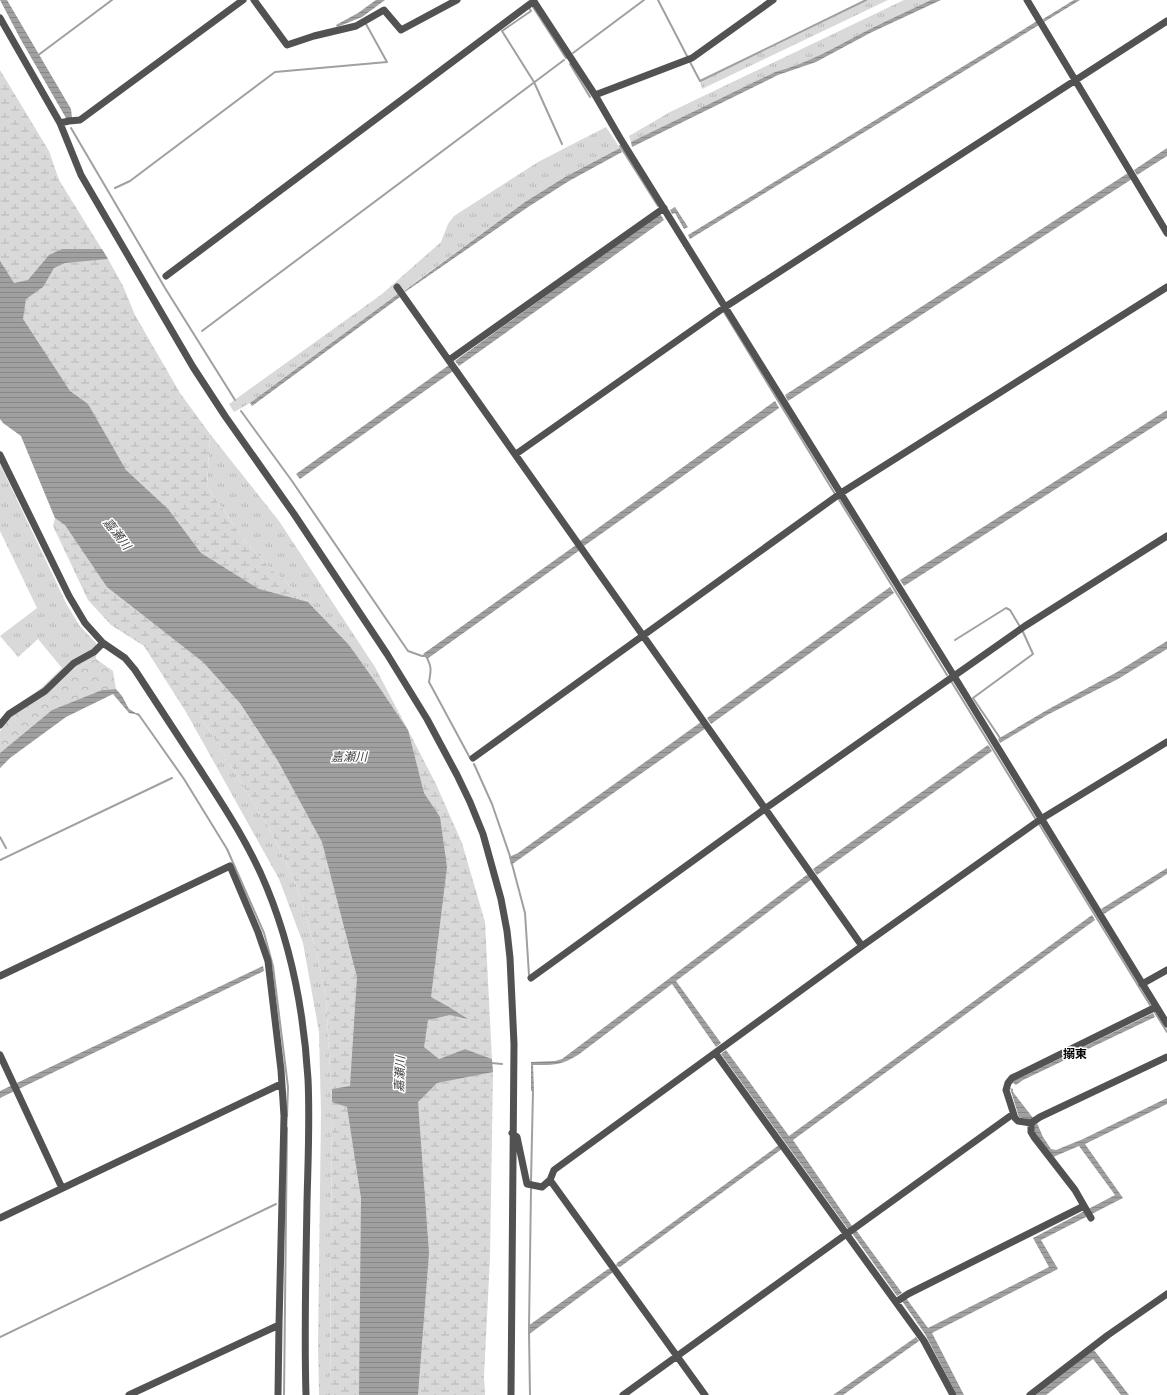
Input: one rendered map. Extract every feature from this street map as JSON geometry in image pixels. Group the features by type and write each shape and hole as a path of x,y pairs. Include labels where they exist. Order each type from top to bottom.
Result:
{"street":[{"path":"60,124 80,120 243,0"},
{"path":"254,0 287,45 314,36 356,26 384,10 401,30 457,0"},
{"path":"596,95 692,58 773,0"},
{"path":"1026,0 1167,233"},
{"path":"166,276 534,1 596,95 628,151 954,676 1167,1024"},
{"path":"0,18 60,124 81,175 193,368 294,514 387,654 442,745 470,802 483,834 501,899 507,931 512,994 514,1044 512,1133 511,1395"},
{"path":"516,454 725,307 1167,21"},
{"path":"449,360 664,208"},
{"path":"473,758 841,493 1167,287"},
{"path":"397,288 644,635 862,946"},
{"path":"0,455 69,596 85,623 103,643 125,658 135,670 226,809 249,851 266,887 279,920 290,957 301,1009 305,1037 308,1088 309,1118 305,1318 306,1395"},
{"path":"531,978 766,808 954,676 1044,614 1167,536"},
{"path":"0,725 9,714 45,691 74,663 94,652 103,643"},
{"path":"512,1133 517,1137 527,1184 542,1187 550,1180 554,1170 716,1054 862,946 1041,819 1167,742"},
{"path":"0,976 230,866 258,932 268,961 282,1070 281,1084 284,1116 278,1395"},
{"path":"1142,984 1167,970"},
{"path":"1156,1007 1012,1078 1006,1090 1015,1118 1018,1121 1031,1123 1040,1117 1167,1057"},
{"path":"716,1054 924,1341 953,1395"},
{"path":"0,1055 62,1188"},
{"path":"0,1218 281,1084"},
{"path":"623,1395 1013,1114"},
{"path":"1031,1123 1031,1132 1034,1138 1075,1190 1091,1218"},
{"path":"550,1180 705,1395"},
{"path":"896,1302 908,1294 1084,1206"},
{"path":"1030,1395 1108,1335 1167,1294"},
{"path":"129,1395 279,1325"}],"green space":[{"path":"866,0 888,0 702,89 700,81"},
{"path":"904,0 931,0 868,30 823,54 800,64 775,72 631,142 629,136 670,112"},
{"path":"0,70 49,151 59,180 108,259 123,286 135,315 180,393 210,434 207,486 243,539 270,568 308,602 349,645 408,730 436,784 462,843 485,922 492,1059 465,1049 439,1059 416,1053 423,1001 181,564 0,300"},
{"path":"606,127 620,148 565,177 525,202 250,403 234,412 229,404 382,294 441,242 448,224 454,216 538,162"},
{"path":"210,434 279,521 375,667 408,730 349,645 308,602 270,568 243,539 207,486"},
{"path":"21,436 359,771 358,1105 367,1395 330,1395 332,1102 326,998 317,954 295,881 269,828 198,712 186,712 144,646 111,625 88,600 53,526 55,518"},
{"path":"0,464 66,603 79,625 96,643 96,659 76,667 50,691 11,709 40,689 62,668 38,639 18,657 0,636 37,608 0,531"},
{"path":"96,659 113,671 116,689 102,690 52,710 0,753 0,731 12,716 50,691 76,667"},
{"path":"186,712 198,712 269,828 295,881 317,954 326,998 332,1102 330,1395 319,1395 318,1346 321,1112 319,1032 303,943 279,879"},
{"path":"478,1069 493,1072 490,1258 484,1376 485,1395 411,1395 412,1092 430,1079"}],"water":[{"path":"0,0 7,0 71,109 72,118 66,118"},
{"path":"376,0 385,0 362,17 337,27 336,25 358,13"},
{"path":"931,0 941,0 870,33 816,62 778,75 632,147 631,142 775,72 800,64 823,54 868,30"},
{"path":"1074,0 1080,0 1044,22 1043,19"},
{"path":"1037,21 1039,25 690,239 688,235"},
{"path":"620,148 622,152 569,181 528,207 405,292 404,291 525,202 565,177"},
{"path":"1167,148 1167,156 1137,175 1134,170"},
{"path":"1128,173 1132,179 788,401 785,395"},
{"path":"675,207 688,227 684,229 675,213 672,214 670,210"},
{"path":"660,214 664,220 459,366 455,361"},
{"name":"嘉瀬川","path":"62,249 102,249 108,259 65,263 54,268 43,287 26,299 23,319 70,391 88,404 126,470 168,509 201,553 259,589 308,602 349,645 408,730 424,793 440,817 447,867 431,997 468,1019 450,1015 428,1020 424,1047 439,1059 465,1049 492,1059 493,1072 437,1083 418,1102 429,1253 418,1395 359,1395 361,1198 347,1107 332,1102 332,1089 350,1086 357,977 322,842 278,761 240,703 203,662 107,587 65,525 55,518 21,436 3,423 0,419 0,261 14,283 28,280 49,255"},
{"path":"398,294 400,297 252,406 250,403"},
{"path":"449,365 453,371 300,479 296,474"},
{"path":"775,401 779,408 584,546 580,541"},
{"path":"1167,410 1167,418 904,586 900,580"},
{"path":"576,545 580,550 427,659 423,654"},
{"path":"890,587 894,593 711,724 707,718"},
{"path":"1167,641 1167,649 1118,679 1047,715 1000,743 998,739 1047,710 1117,672"},
{"path":"116,689 122,696 129,709 139,715 129,713 113,694 66,717 10,758 0,768 0,753 52,710 102,690"},
{"path":"701,722 706,728 511,865 509,857 518,853"},
{"path":"988,745 992,751 817,875 813,869"},
{"path":"1167,868 1167,874 1104,914 1101,909"},
{"path":"808,874 812,879 676,981 721,1043 716,1047 672,984 578,1055 556,1064 533,1065 534,1091 531,1091 531,1062 555,1061 562,1059"},
{"path":"1092,915 1095,920 793,1140 852,1226 848,1229 721,1054 726,1050 789,1136"},
{"path":"263,966 264,971 0,1098 0,1091"},
{"path":"1153,1013 1155,1017 1023,1080 1016,1085 1013,1083 1016,1078 1020,1078"},
{"path":"1010,1088 1013,1089 1013,1092 1037,1123 1043,1137 1051,1149 1056,1150 1083,1139 1167,1098 1167,1104 1085,1144 1123,1198 1041,1240 1058,1269 932,1333 964,1395 957,1395 925,1334 902,1301 906,1298 928,1328 1049,1267 1033,1238 1115,1195 1079,1146 1053,1157 1033,1130 1030,1120 1019,1117"},
{"path":"779,1145 782,1149 620,1267 616,1266 617,1263"},
{"path":"856,1230 902,1293 897,1296 852,1233"},
{"path":"608,1269 612,1269 612,1273 528,1335 528,1326"},
{"path":"916,1337 919,1341 843,1395 833,1395"},
{"path":"1094,1350 1129,1395 1121,1395 1093,1359 1046,1395 1036,1395"}],"waterway":[{"path":"37,56 112,0"},
{"path":"573,53 644,0"},
{"path":"658,0 687,56"},
{"path":"690,62 700,81 866,0"},
{"path":"533,7 566,58"},
{"path":"529,8 531,11 502,31 534,82 562,144"},
{"path":"115,188 130,181 275,72 387,62 366,24"},
{"path":"202,331 564,60"},
{"path":"570,64 590,97"},
{"path":"71,128 165,288 235,400"},
{"path":"620,146 658,206"},
{"path":"724,312 835,494"},
{"path":"241,411 292,481 408,651 426,656 430,669 429,682 470,758"},
{"path":"838,498 947,675"},
{"path":"955,640 1006,608 1010,610 1019,625"},
{"path":"1000,738 973,698 1033,654 1023,632"},
{"path":"951,681 1035,818"},
{"path":"137,714 184,779 227,849 264,933 273,966 288,1087 287,1116"},
{"path":"474,764 492,804 511,859"},
{"path":"0,860 172,778"},
{"path":"1039,824 1150,1005"},
{"path":"0,837 6,848"},
{"path":"512,864 525,913 529,975"},
{"path":"1154,1011 1167,1032"},
{"path":"492,1063 502,1064"},
{"path":"531,1181 533,1091"},
{"path":"284,1395 287,1128"},
{"path":"529,1328 531,1189"},
{"path":"0,1337 276,1204"},
{"path":"529,1332 530,1395"}],"district":[{"name":"搦東","path":"1075,1054"}]}
